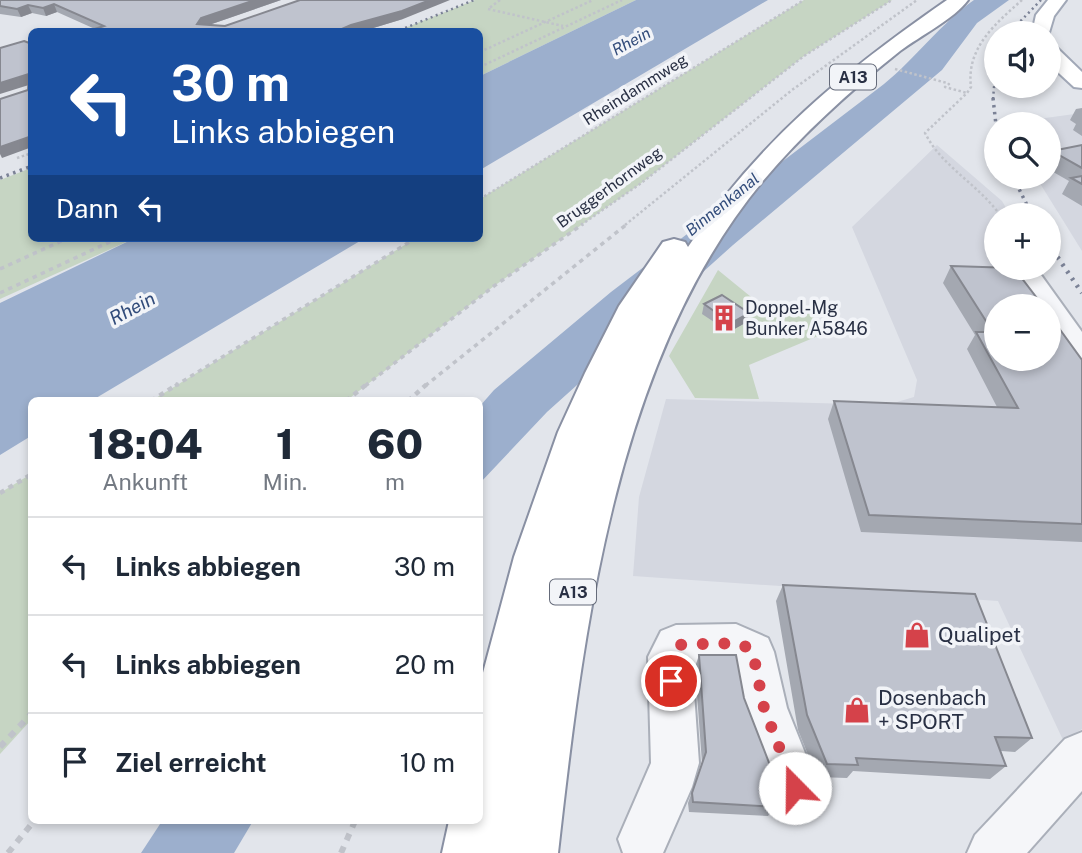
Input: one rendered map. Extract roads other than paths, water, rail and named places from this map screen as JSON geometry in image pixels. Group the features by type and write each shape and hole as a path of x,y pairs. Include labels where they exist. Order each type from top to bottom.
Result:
{"main road":[{"name":"A13","path":"483,797 529,592 565,469 632,313 702,205 736,165 784,116 858,55 938,0"},
{"name":"A13","path":"528,853 549,710 578,567 609,455 653,341 697,254 728,207 761,169 845,83 958,0"},
{"path":"1044,21 1056,0"},
{"path":"1061,64 1082,82"},
{"path":"472,853 477,824"}],"street":[{"path":"1031,280 1082,354"},
{"path":"643,839 675,763 670,657 676,645 736,643 753,652 764,708 795,788"},
{"path":"993,853 1082,756"}],"water":[{"name":"Rhein","path":"636,0 768,0 483,168 483,75"},
{"path":"974,0 1009,0 977,23 942,70 733,245 547,412 483,480 483,403 494,390 611,292 884,84"},
{"name":"Rhein","path":"127,242 358,242 98,397 28,397 28,438 0,455 0,303"},
{"path":"160,824 251,824 234,853 141,853"}],"railway":[{"path":"405,28 474,0"},
{"path":"1021,21 1041,0"},
{"path":"993,98 995,112"},
{"path":"0,178 28,168"},
{"path":"1019,189 1026,203"},
{"path":"1061,262 1082,293"}],"place":[{"name":"Doppel-Mg Bunker A5846","path":"724,318"},
{"name":"Qualipet","path":"917,635"},
{"name":"Dosenbach + SPORT","path":"857,710"}],"water label":[{"name":"Binnenkanal","path":"722,204"}]}
